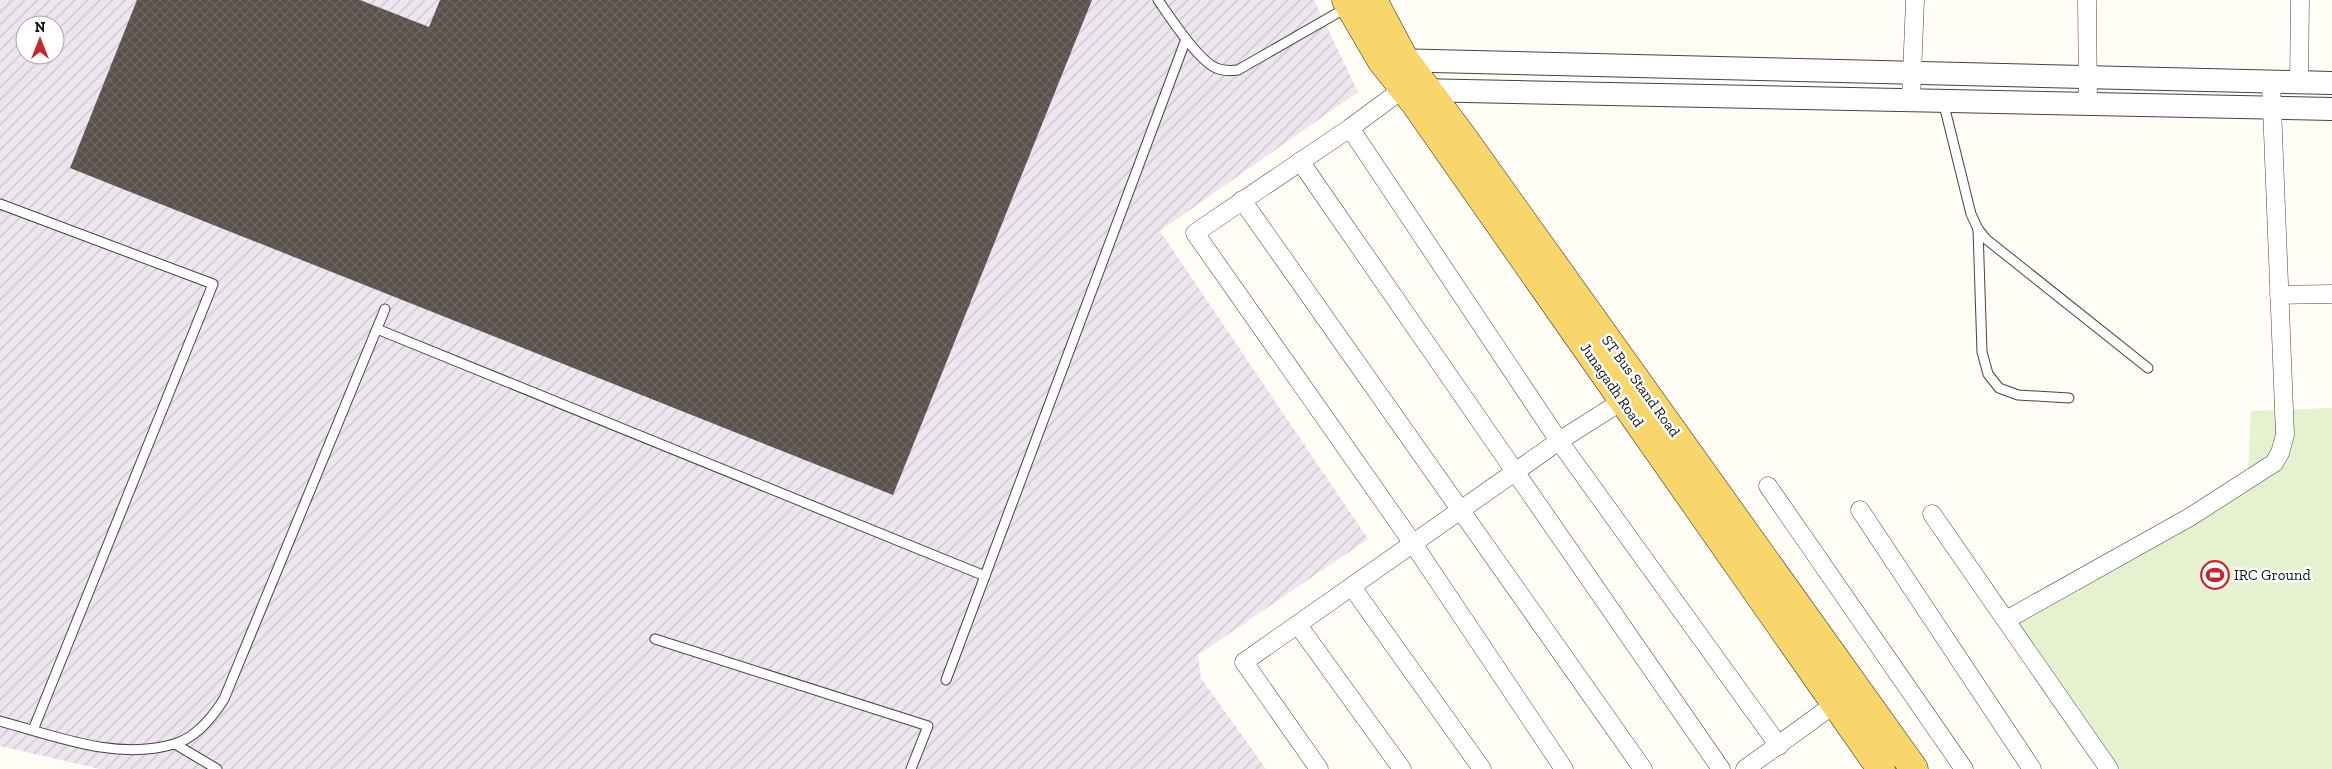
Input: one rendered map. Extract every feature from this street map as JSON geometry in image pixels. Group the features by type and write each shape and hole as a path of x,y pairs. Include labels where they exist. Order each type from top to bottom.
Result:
{"main road":[{"name":"ST Bus Stand Road","path":"1356,2 1393,60 1415,90 1462,136 1914,769"},
{"name":"Junagadh Road","path":"1415,90 1622,401 1881,769"}],"street":[{"path":"1911,100 1915,0"},
{"path":"2087,0 2088,104"},
{"path":"2298,82 2300,0"},
{"path":"1393,60 2332,83"},
{"path":"2168,78 2168,105"},
{"path":"2006,620 2190,517 2274,463 2280,453 2284,435 2271,82"},
{"path":"1564,769 1412,542 1195,233 1350,128 1415,90 2332,108"},
{"path":"1350,128 1559,441 1779,746"},
{"path":"1300,161 1721,769"},
{"path":"1242,200 1643,769"},
{"path":"2279,295 2332,294"},
{"path":"1320,769 1244,662 1352,587 1412,542 1559,441 1622,401"},
{"path":"1768,486 1964,769"},
{"path":"1860,510 2032,769"},
{"path":"1932,514 2109,769"},
{"path":"1352,587 1482,769"},
{"path":"1298,625 1402,769"},
{"path":"1745,769 1836,703"}],"lane":[{"path":"1158,0 1186,39 1214,67 1225,71 1238,70 1356,2"},
{"path":"946,680 1186,39"},
{"path":"1943,101 1971,214 1978,229 1986,239 2148,368"},
{"path":"0,204 213,284 33,730"},
{"path":"1978,229 1982,352 1988,374 1999,388 2018,395 2069,398"},
{"path":"0,721 94,746 125,750 150,749 175,744 194,733 213,717 224,699 385,308"},
{"path":"377,329 985,576"},
{"path":"655,639 928,726 911,769"},
{"path":"175,744 217,769"}],"shaded area":[{"path":"0,0 1314,0 1358,92 1160,231 1368,539 1198,655 1201,678 1266,769 100,769 0,746"}],"green space":[{"name":"IRC Ground","path":"2332,408 2332,769 2103,769 2006,629 2247,487 2251,411"}],"building":[{"path":"137,0 360,0 429,27 440,0 1092,0 893,495 70,168"}],"place":[{"name":"IRC Ground","path":"2215,575"}]}
